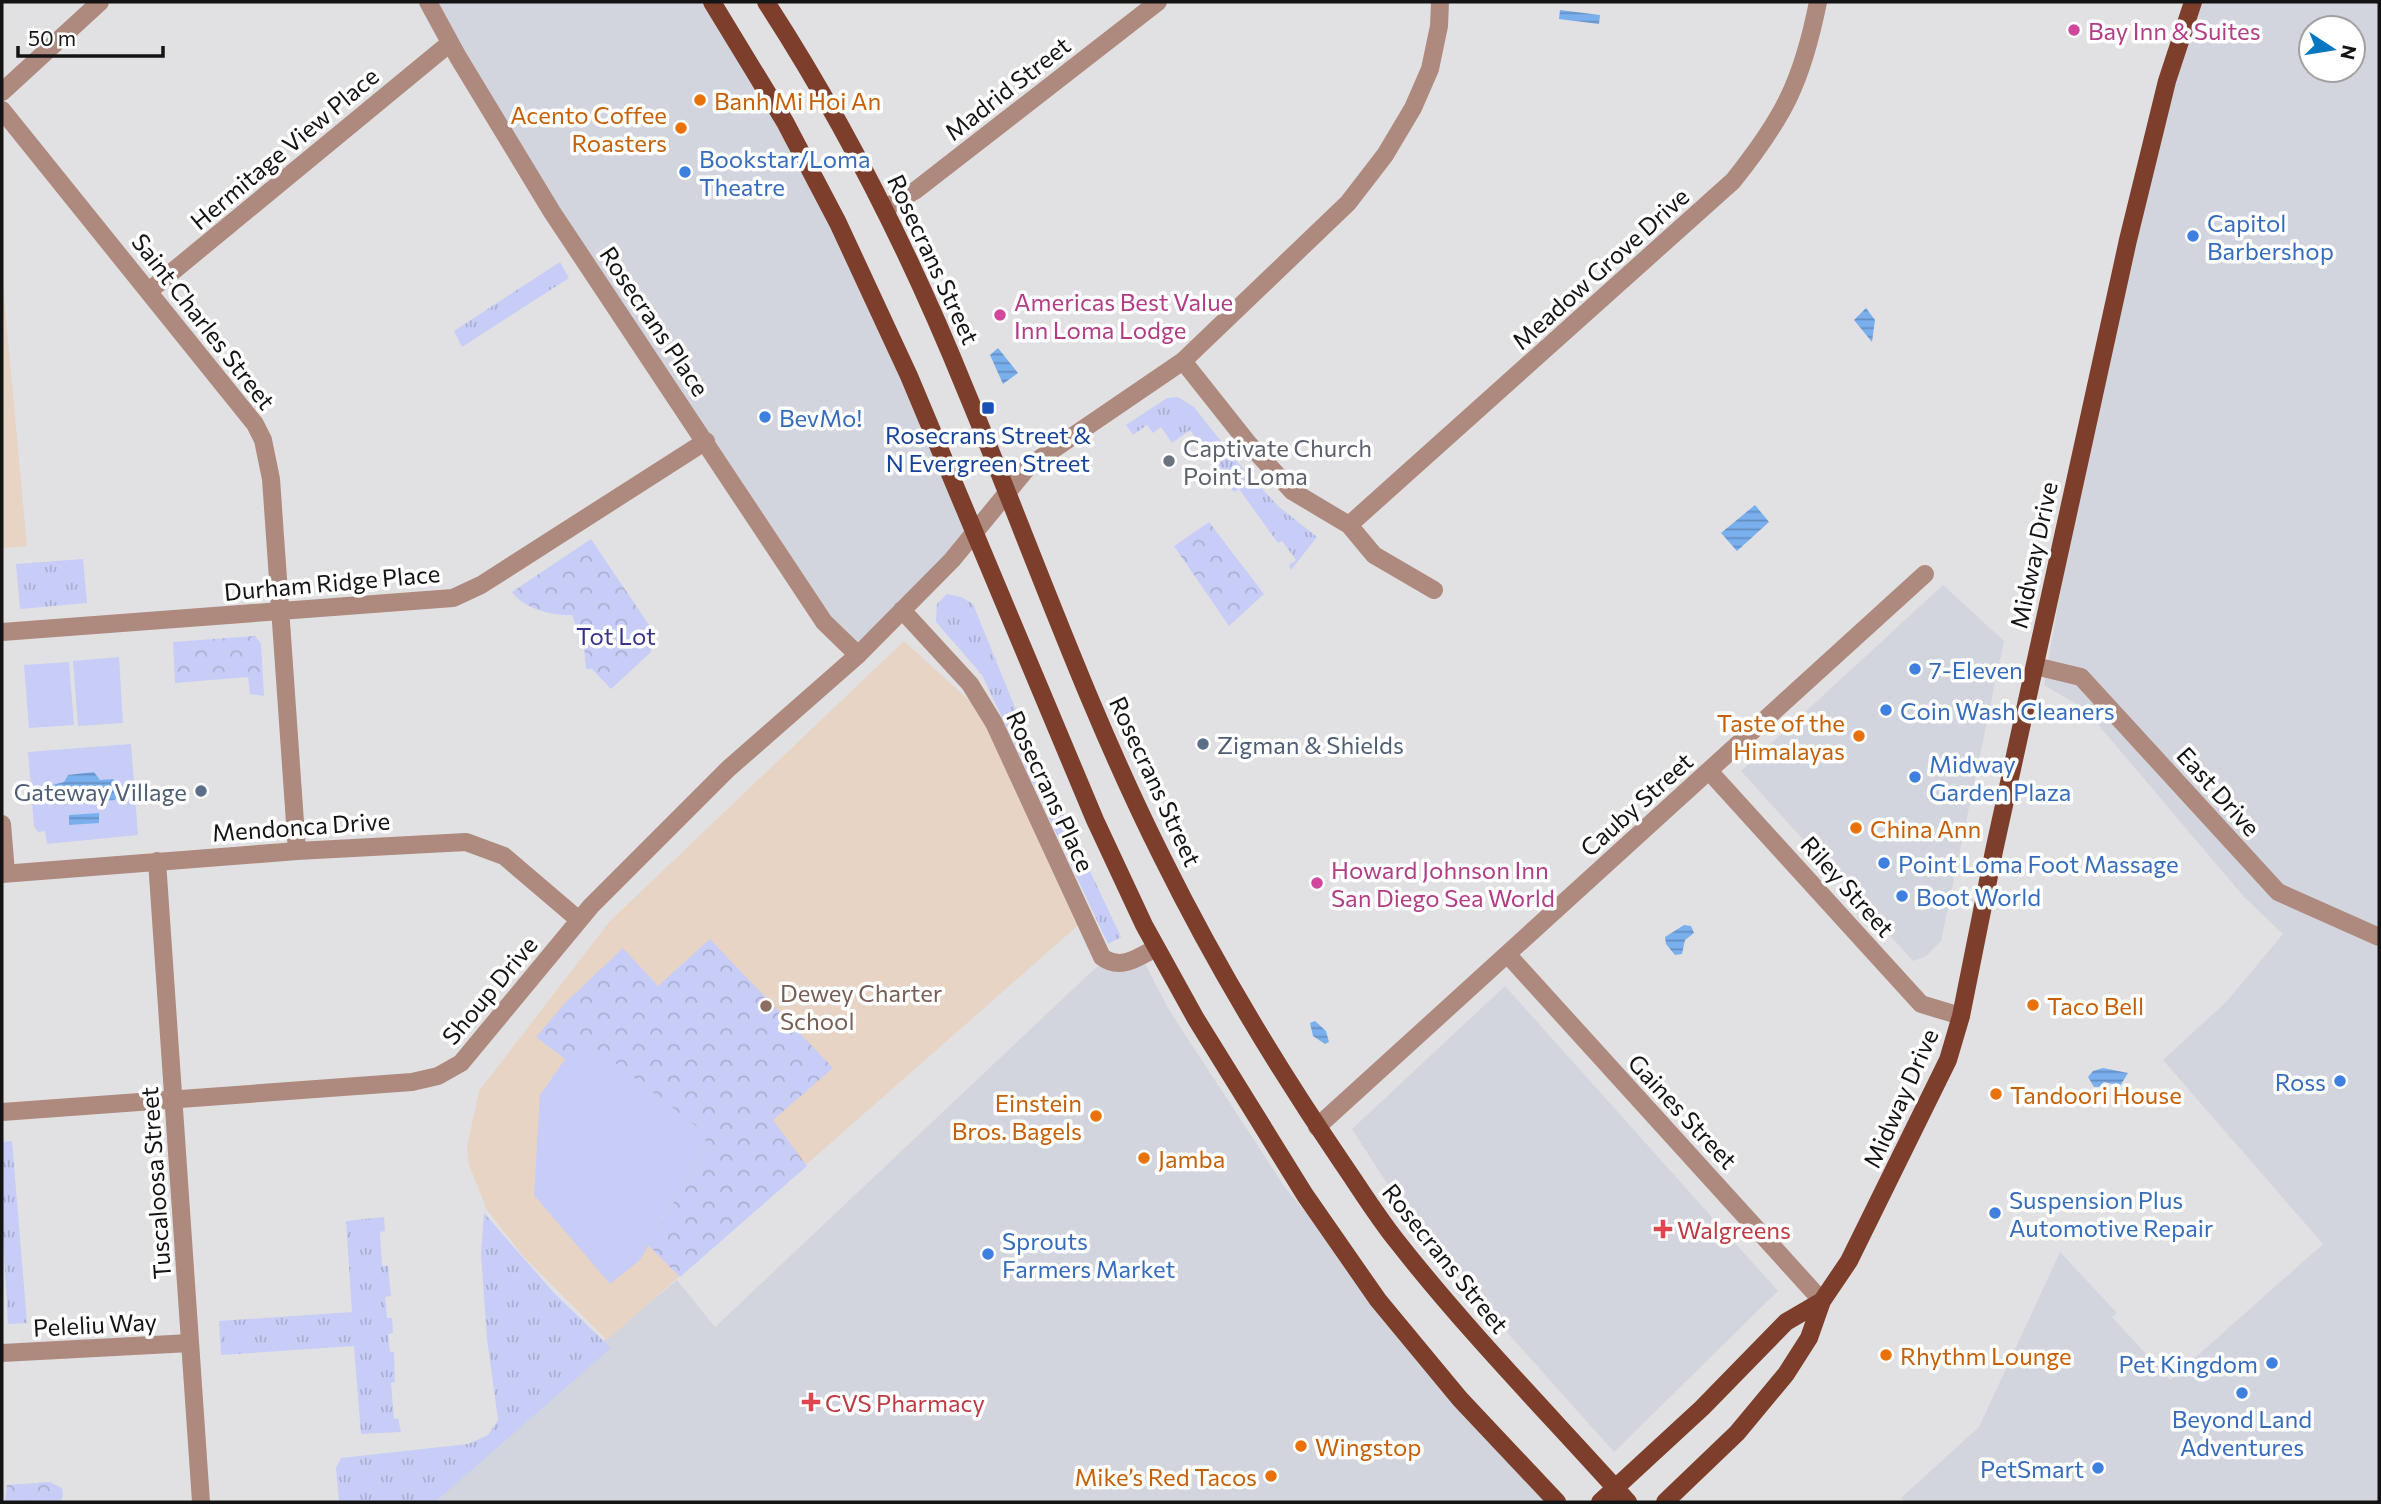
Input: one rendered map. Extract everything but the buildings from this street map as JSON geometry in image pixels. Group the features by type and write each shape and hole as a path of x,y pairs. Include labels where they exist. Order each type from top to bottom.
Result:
{"main road":[{"path":"712,2 785,122 838,223 909,376 1095,820 1156,948 1251,1111 1341,1249 1378,1300 1460,1399 1557,1502"},
{"name":"Rosecrans Street","path":"766,2 844,130 884,209 940,330 1119,766 1157,849 1239,1002 1317,1127 1402,1248 1504,1370 1628,1502"},
{"name":"Midway Drive","path":"1665,1502 1737,1433 1786,1374 1809,1338 1822,1301 1849,1261 1920,1123 1948,1060 1961,1016 2145,169 2175,53 2193,2"},
{"name":"Midway Drive","path":"1600,1502 1702,1408 1786,1322 1822,1301"}],"street":[{"path":"2,92 100,2"},
{"name":"Rosecrans Place","path":"428,2 552,212 824,622 858,655"},
{"name":"Madrid Street","path":"884,209 916,190 1158,2"},
{"name":"Shoup Drive","path":"2,1112 412,1082 447,1073 475,1049 579,920 728,769 858,655 975,532 1007,489 1029,466 1183,362 1348,203 1384,155 1413,108 1430,69 1439,26 1440,2"},
{"name":"Meadow Grove Drive","path":"1349,525 1733,181 1770,135 1791,97 1809,49 1818,2"},
{"name":"Hermitage View Place","path":"149,291 450,43"},
{"name":"Saint Charles Street","path":"2,110 255,424 263,440 271,479 297,850"},
{"path":"1183,362 1248,443 1292,491 1349,525 1374,555 1434,590"},
{"name":"Durham Ridge Place","path":"2,632 435,600 465,594 706,441"},
{"name":"Cauby Street","path":"1317,1127 1925,574"},
{"name":"Rosecrans Place","path":"902,610 970,684 994,723 1102,957 1111,963 1123,964 1156,948"},
{"name":"East Drive","path":"2035,666 2081,677 2278,892 2379,937"},
{"name":"Riley Street","path":"1709,771 1921,1004 1961,1016"},
{"path":"2,824 4,874"},
{"name":"Mendonca Drive","path":"4,874 297,850 446,841 474,843 504,856 579,920"},
{"name":"Tuscaloosa Street","path":"157,861 201,1502"},
{"name":"Gaines Street","path":"1507,955 1822,1301"},
{"name":"Peleliu Way","path":"2,1353 190,1343"}],"shaded area":[{"path":"431,2 706,2 767,98 867,290 972,532 857,650 827,621 452,42"},
{"path":"2198,2 2379,2 2379,1502 1906,1502 1901,1498 1979,1427 2060,1252 2117,1313 2112,1317 2170,1380 2323,1244 2163,1060 2227,1001 2283,934 2244,897 2085,709 2044,685 2080,477 2172,73"},
{"path":"2,276 27,546 2,548"},
{"path":"1943,585 2004,641 1941,941 1926,956 1913,961 1741,771"},
{"name":"Dewey Charter School","path":"904,641 994,723 1083,921 607,1340 523,1256 487,1210 469,1165 467,1147 479,1091 610,921"},
{"path":"1141,956 1169,1010 1286,1189 1548,1502 430,1502 421,1491 677,1280 715,1327 1090,973 1106,960"},
{"path":"1505,986 1778,1291 1614,1452 1420,1235 1352,1129"}],"green space":[{"path":"560,262 569,278 462,347 454,331"},
{"path":"1178,397 1194,407 1239,464 1278,506 1317,537 1291,570 1289,565 1296,560 1282,541 1278,543 1239,489 1234,492 1190,430 1172,443 1161,427 1153,433 1147,425 1133,435 1126,425 1167,398"},
{"path":"1209,522 1264,594 1229,626 1174,546"},
{"name":"Tot Lot","path":"591,539 649,625 651,652 611,689 592,669 586,669 583,633 578,632 572,615 531,607 512,592"},
{"path":"83,559 87,603 20,609 16,564"},
{"path":"947,594 961,597 973,604 1029,742 1121,937 1108,944 982,675 936,622 937,604"},
{"path":"255,636 261,644 264,696 250,694 248,677 175,683 173,642"},
{"path":"119,657 123,723 78,726 73,661"},
{"path":"69,662 74,725 29,728 24,665"},
{"path":"131,744 138,835 47,844 45,831 38,832 34,826 28,752"},
{"path":"710,939 833,1068 773,1120 807,1166 680,1277 648,1245 706,1147 593,1058 565,1059 536,1037 566,1002 623,948 658,986"},
{"path":"568,1055 593,1058 605,1055 705,1133 706,1147 640,1260 610,1284 534,1195 540,1095"},
{"path":"12,1141 27,1323 8,1324 2,1219 2,1142"},
{"path":"484,1213 555,1294 611,1348 435,1502 339,1502 336,1468 341,1458 468,1444 488,1435 498,1420 487,1339 481,1254"},
{"path":"384,1217 385,1231 380,1232 382,1266 388,1266 391,1296 385,1297 387,1318 392,1318 393,1333 388,1334 390,1352 394,1352 395,1382 391,1383 394,1419 398,1418 401,1432 361,1434 354,1346 221,1355 219,1321 352,1312 346,1221"},
{"path":"50,1482 62,1488 63,1496 60,1502 5,1502 7,1485"}],"water":[{"path":"1560,10 1600,15 1599,24 1559,19"},
{"path":"1866,308 1875,320 1872,342 1854,320"},
{"path":"998,348 1018,373 1003,384 990,355"},
{"path":"1755,505 1769,522 1737,551 1721,533"},
{"path":"94,772 100,780 113,779 118,783 119,794 115,800 51,804 46,799 45,787 64,782 68,775"},
{"path":"99,813 99,823 69,825 69,815"},
{"path":"1684,925 1691,926 1694,933 1685,940 1682,954 1675,955 1666,944 1665,937"},
{"path":"1315,1021 1326,1031 1329,1042 1325,1044 1313,1036 1310,1023"},
{"path":"2103,1068 2128,1073 2120,1086 2104,1082 2099,1087 2094,1087 2088,1077 2093,1071"}],"place":[{"name":"Bay Inn & Suites","path":"2074,30"},
{"name":"Banh Mi Hoi An","path":"700,100"},
{"name":"Acento Coffee Roasters","path":"681,128"},
{"name":"Bookstar/Loma Theatre","path":"685,172"},
{"name":"Capitol Barbershop","path":"2193,236"},
{"name":"Americas Best Value Inn Loma Lodge","path":"1000,315"},
{"name":"Rosecrans Street & N Evergreen Street","path":"988,408"},
{"name":"BevMo!","path":"765,417"},
{"name":"Captivate Church Point Loma","path":"1169,461"},
{"name":"7-Eleven","path":"1915,669"},
{"name":"Coin Wash Cleaners","path":"1886,710"},
{"name":"Taste of the Himalayas","path":"1859,736"},
{"name":"Zigman & Shields","path":"1203,744"},
{"name":"Midway Garden Plaza","path":"1915,777"},
{"name":"Gateway Village","path":"201,791"},
{"name":"China Ann","path":"1856,828"},
{"name":"Point Loma Foot Massage","path":"1884,863"},
{"name":"Howard Johnson Inn San Diego Sea World","path":"1317,883"},
{"name":"Boot World","path":"1902,896"},
{"name":"Taco Bell","path":"2033,1005"},
{"name":"Dewey Charter School","path":"766,1006"},
{"name":"Ross","path":"2340,1081"},
{"name":"Tandoori House","path":"1996,1094"},
{"name":"Einstein Bros. Bagels","path":"1096,1116"},
{"name":"Jamba","path":"1144,1158"},
{"name":"Suspension Plus Automotive Repair","path":"1995,1213"},
{"name":"Walgreens","path":"1663,1229"},
{"name":"Sprouts Farmers Market","path":"988,1254"},
{"name":"Rhythm Lounge","path":"1886,1355"},
{"name":"Pet Kingdom","path":"2272,1363"},
{"name":"Beyond Land Adventures","path":"2242,1393"},
{"name":"CVS Pharmacy","path":"811,1402"},
{"name":"Wingstop","path":"1301,1446"},
{"name":"PetSmart","path":"2098,1468"},
{"name":"Mike’s Red Tacos","path":"1271,1476"}]}
